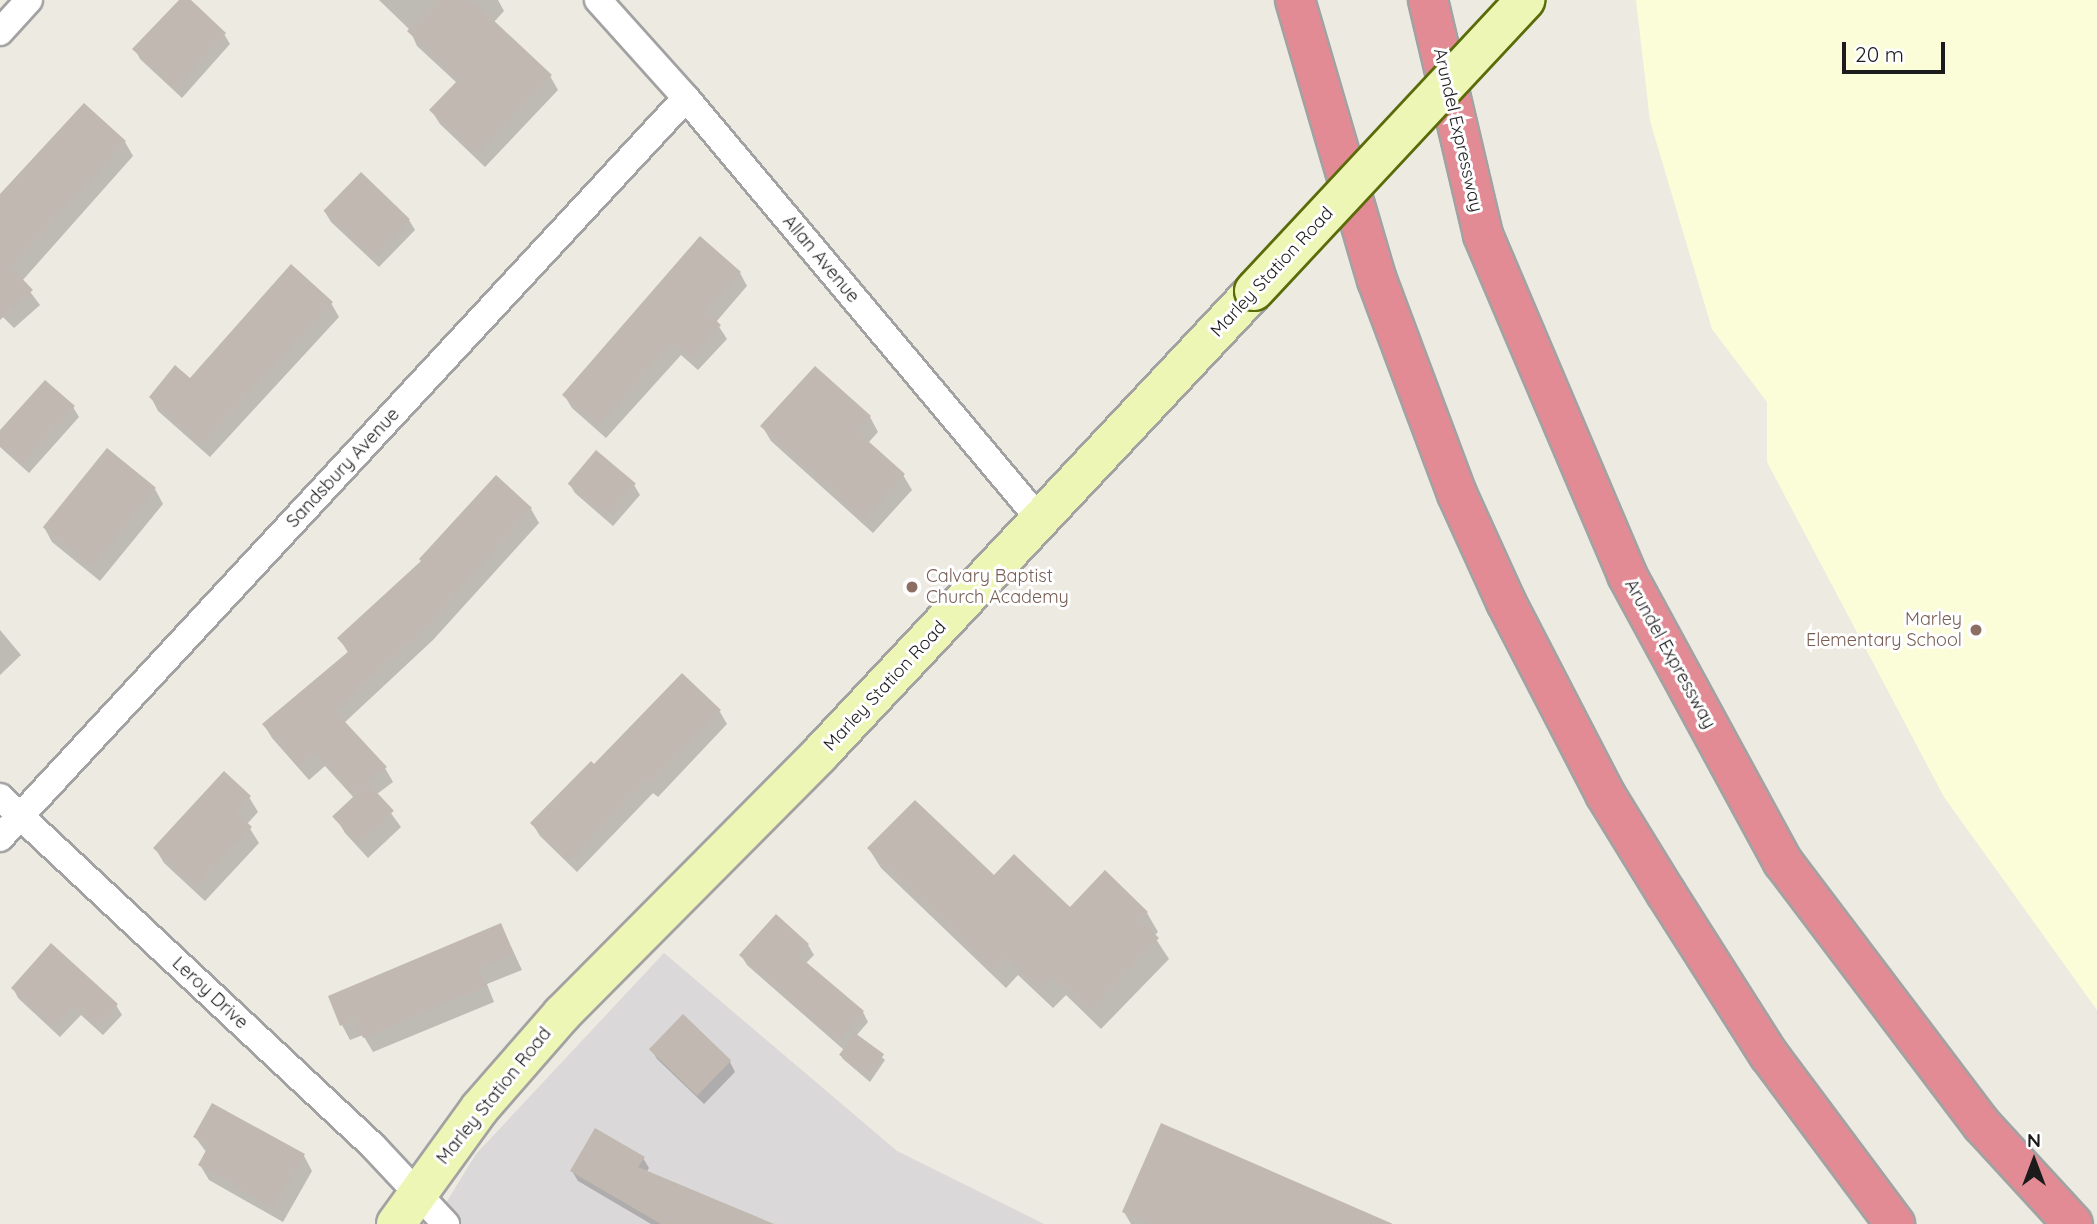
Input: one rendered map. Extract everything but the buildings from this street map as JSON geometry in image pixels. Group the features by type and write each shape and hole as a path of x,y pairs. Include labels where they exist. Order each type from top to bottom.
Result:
{"highway":[{"path":"1295,0 1377,280 1457,494 1506,602 1605,794 1665,893 1769,1055 1895,1224"},
{"name":"Arundel Expressway","path":"1428,0 1483,235 1627,575 1783,862 1982,1125 2073,1224"}],"main road":[{"name":"Marley Station Road","path":"396,1224 480,1108 562,1014 820,754 1041,521 1525,0"}],"street":[{"path":"0,32 29,0"},
{"name":"Allan Avenue","path":"598,0 686,98 1041,521"},
{"name":"Sandsbury Avenue","path":"0,838 686,98"},
{"name":"Leroy Drive","path":"0,797 373,1146 446,1224"}],"shaded area":[{"name":"Marley Elementary School","path":"1636,0 2097,0 2097,1010 1944,797 1767,462 1767,402 1712,329 1650,121"},
{"path":"664,953 897,1151 1044,1224 433,1224 476,1154"}],"place":[{"name":"Calvary Baptist Church Academy","path":"912,587"},
{"name":"Marley Elementary School","path":"1976,630"}]}
